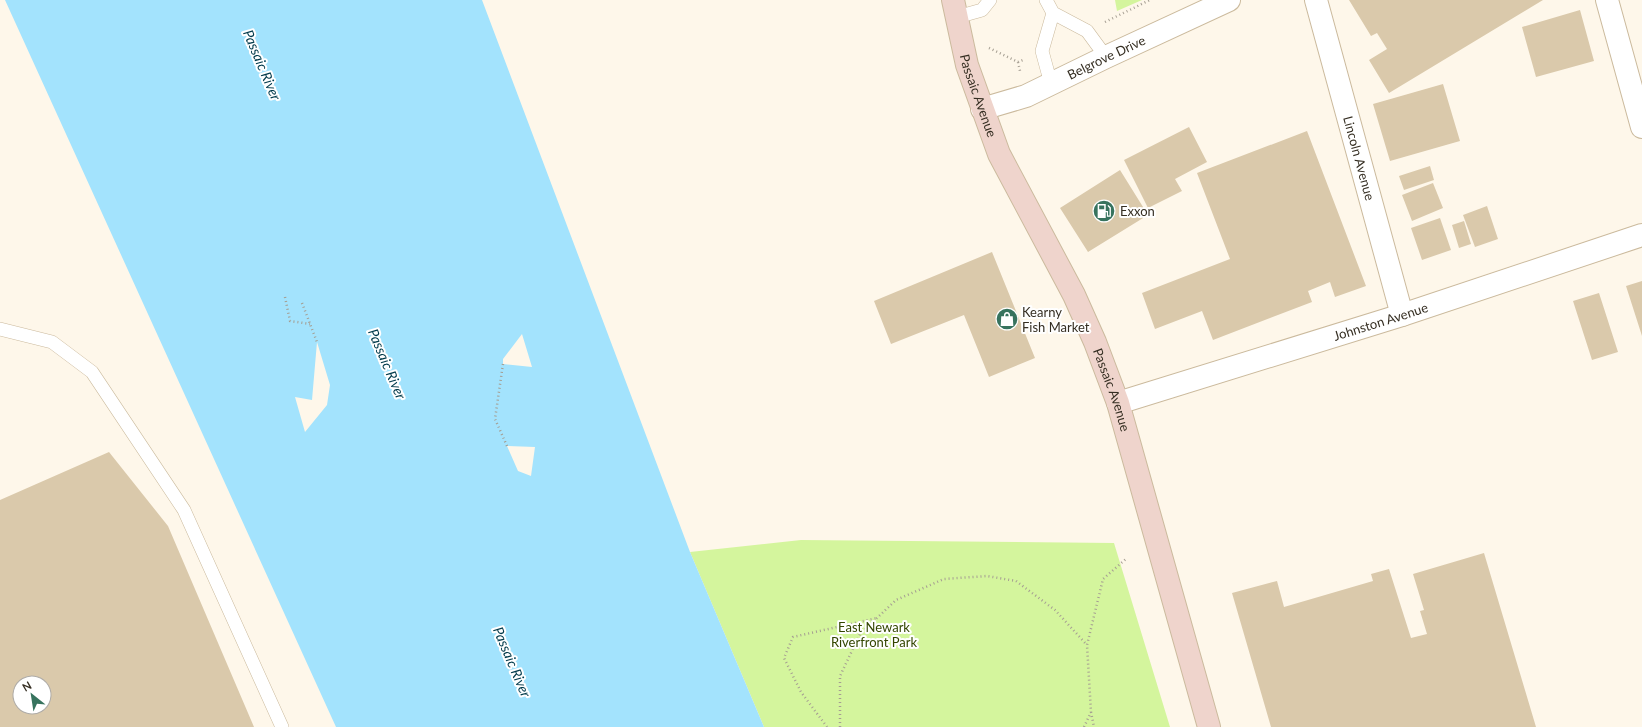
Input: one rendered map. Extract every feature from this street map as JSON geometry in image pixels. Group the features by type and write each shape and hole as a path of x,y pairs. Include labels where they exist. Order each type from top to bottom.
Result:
{"main road":[{"name":"Passaic Avenue","path":"955,8 967,65 999,154 1074,295 1095,342 1118,403 1209,727"}],"street":[{"name":"Lincoln Avenue","path":"1316,0 1402,316"},
{"path":"1608,0 1642,127"},
{"name":"Belgrove Drive","path":"982,109 1026,96 1106,56 1226,1"},
{"name":"Johnston Avenue","path":"1118,403 1402,316 1642,235"}],"lane":[{"path":"955,8 982,10 990,0"},
{"path":"1046,0 1053,13 1087,31 1106,56"},
{"path":"1051,84 1042,51 1053,13"},
{"path":"0,329 52,342 92,372 184,510 282,727"}],"path":[{"path":"286,297 290,321 310,324"},
{"path":"302,303 317,342"},
{"path":"503,364 495,419 507,446"},
{"path":"1094,727 1090,712 1087,645 1103,579 1127,558"},
{"path":"840,727 840,676 860,634 896,600 944,579 987,576 1016,581 1055,610 1087,645"},
{"path":"827,727 801,692 784,658 793,637 877,618"},
{"path":"1084,727 1090,712"}],"green space":[{"path":"1115,0 1142,0 1117,11"},
{"name":"East Newark Riverfront Park","path":"801,540 1114,543 1170,727 764,727 690,552"}],"water":[{"name":"Passaic River","path":"5,0 482,0 690,552 764,727 336,727"}],"pier":[{"path":"522,334 532,367 503,364 503,359"},
{"path":"317,342 330,385 327,405 305,432 295,397 312,400"},
{"path":"507,446 535,447 531,476 518,471"}],"building":[{"path":"1349,0 1543,0 1389,93 1369,60 1387,49 1377,33 1371,36"},
{"path":"1580,10 1594,61 1536,77 1522,27"},
{"path":"1443,84 1460,141 1390,161 1373,104"},
{"path":"1189,127 1207,162 1175,179 1182,191 1148,208 1124,160"},
{"path":"1307,131 1366,286 1335,297 1330,282 1308,291 1312,302 1213,340 1202,311 1155,329 1142,293 1230,259 1197,173"},
{"path":"1430,166 1434,180 1404,190 1399,176"},
{"name":"Exxon","path":"1120,170 1148,215 1088,252 1060,208"},
{"path":"1433,183 1443,208 1412,221 1402,195"},
{"path":"1487,206 1498,239 1475,247 1463,215"},
{"path":"1440,218 1451,250 1422,260 1411,228"},
{"path":"1464,221 1471,244 1459,248 1452,225"},
{"path":"992,252 1035,358 989,377 964,315 891,344 874,301"},
{"path":"1642,281 1642,336 1626,286"},
{"path":"1599,293 1618,352 1592,360 1573,301"},
{"path":"109,452 168,526 254,727 0,727 0,500"},
{"path":"1484,553 1536,727 1271,727 1232,593 1277,581 1284,607 1373,581 1371,574 1389,569 1411,638 1427,634 1420,611 1424,610 1413,574"}],"place":[{"name":"Exxon","path":"1104,211"},
{"name":"Kearny Fish Market","path":"1007,319"}]}
